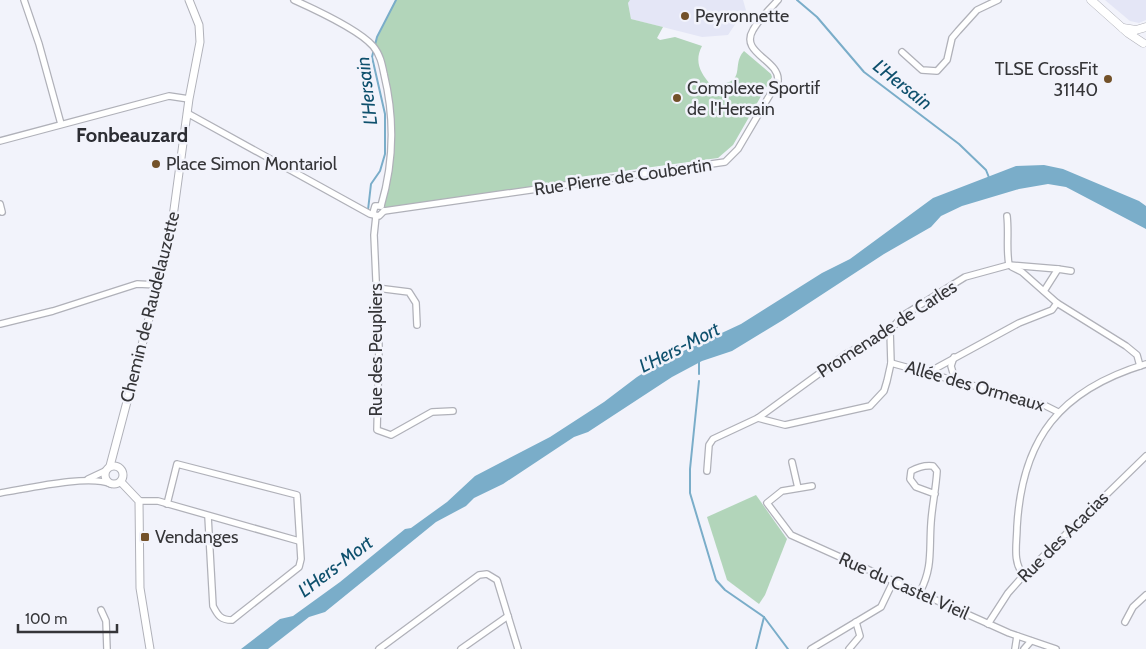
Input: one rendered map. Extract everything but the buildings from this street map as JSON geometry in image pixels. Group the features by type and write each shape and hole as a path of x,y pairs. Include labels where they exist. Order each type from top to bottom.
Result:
{"main road":[{"path":"1091,0 1128,34 1145,46"},
{"path":"1123,28 1146,29 1145,46"}],"street":[{"path":"24,0 40,44 62,124"},
{"name":"Chemin de Raudelauzette","path":"108,469 170,239 189,99 200,42 199,24 189,0"},
{"path":"187,114 364,211 381,216 388,183 392,134 391,110 380,58 368,42 294,0"},
{"name":"Rue Pierre de Coubertin","path":"382,208 724,162 738,148 778,81 775,69 752,48 750,40 753,29 778,0"},
{"path":"902,52 922,70 937,70 947,60 952,38 958,31 977,10 998,0"},
{"path":"0,141 169,96 189,99"},
{"path":"0,204 2,212"},
{"path":"375,215 375,206 382,208"},
{"name":"Rue des Peupliers","path":"375,215 374,235 380,390 377,430 391,435 432,412 453,411"},
{"path":"1007,216 1010,236 1007,253 1009,265"},
{"path":"1009,265 1071,271"},
{"path":"1009,265 1022,272 1057,303 1126,346 1137,355 1143,365 1096,385 1075,398 1058,412 1040,438 1023,479 1016,557 1020,571 1024,575"},
{"name":"Promenade de Carles","path":"707,471 709,445 713,439 758,418 771,406 846,354 890,330 904,316 966,277 1009,265"},
{"path":"1044,291 1058,270"},
{"path":"0,324 53,312 137,284 158,285"},
{"path":"377,288 409,292 416,303 418,325"},
{"path":"929,372 1020,323 1052,310 1057,303"},
{"path":"758,418 784,425 870,406 884,391 891,363 890,330"},
{"path":"954,357 952,366 955,380"},
{"name":"Allée des Ormeaux","path":"891,363 1044,405 1058,412"},
{"path":"771,406 774,422"},
{"name":"Rue des Acacias","path":"988,624 1008,592 1146,456"},
{"path":"792,462 798,488 812,486"},
{"path":"167,504 177,464 297,495 299,567 232,620 224,620 217,615 213,606 208,516"},
{"path":"84,481 117,466 122,470 121,482"},
{"path":"920,592 928,577 932,551 931,524 935,494 937,472 933,466 918,467 911,471 910,479 916,488 935,494"},
{"path":"108,469 105,479 111,484"},
{"path":"0,493 84,481 100,481 111,484 121,482"},
{"path":"121,482 139,501 140,588 150,649"},
{"name":"Rue du Castel Vieil","path":"798,488 782,491 767,503 791,535 988,624 1016,636 1056,649"},
{"path":"139,501 158,501 299,541"},
{"path":"378,649 479,575 487,574 497,580 518,649"},
{"path":"811,649 822,646 881,607 893,582"},
{"path":"1125,622 1133,607 1146,595"},
{"path":"101,610 106,621 107,649"},
{"path":"462,649 508,616"},
{"path":"849,649 860,636 856,622"},
{"path":"1015,649 1016,636"},
{"path":"1024,649 1031,641"}],"shaded area":[{"name":"Peyronnette","path":"630,0 743,0 747,14 742,14 728,35 702,37 631,19 628,3"},
{"path":"1105,0 1146,0 1146,20 1139,23 1130,21"}],"green space":[{"path":"396,0 630,0 628,3 631,19 663,27 657,38 660,40 675,37 702,46 698,57 699,67 711,85 723,84 735,78 738,62 744,51 771,74 772,77 733,145 718,158 579,177 579,183 383,209 391,154 386,83 373,47"},
{"path":"756,495 787,539 765,595 759,604 727,580 707,517"}],"water":[{"path":"1044,165 1063,169 1139,201 1146,206 1146,229 1066,187 1048,184 1019,189 962,206 941,216 931,227 884,254 732,351 702,361 672,377 588,432 574,437 503,484 474,498 466,506 436,522 325,612 309,617 268,649 241,649 280,619 293,616 340,582 405,529 411,528 447,502 475,476 550,437 664,360 741,324 822,273 850,259 933,198 1016,166"}],"waterway":[{"name":"L'Hersain","path":"368,210 371,184 380,171 385,154 385,114 372,57 377,37 396,0"},
{"name":"L'Hersain","path":"797,0 817,17 864,72 959,144 986,170 990,180"},
{"path":"699,361 699,374"},
{"path":"699,381 690,469 690,493 716,580 725,590 764,617 788,649"},
{"path":"756,649 764,617"}],"place":[{"name":"Peyronnette","path":"685,16"},
{"name":"TLSE CrossFit 31140","path":"1108,79"},
{"name":"Complexe Sportif de l'Hersain","path":"677,98"},
{"name":"Place Simon Montariol","path":"156,164"},
{"name":"Vendanges","path":"145,537"}],"district":[{"name":"Fonbeauzard","path":"132,135"}],"water label":[{"name":"L'Hers-Mort","path":"679,347"},
{"name":"L'Hers-Mort","path":"335,566"}]}
